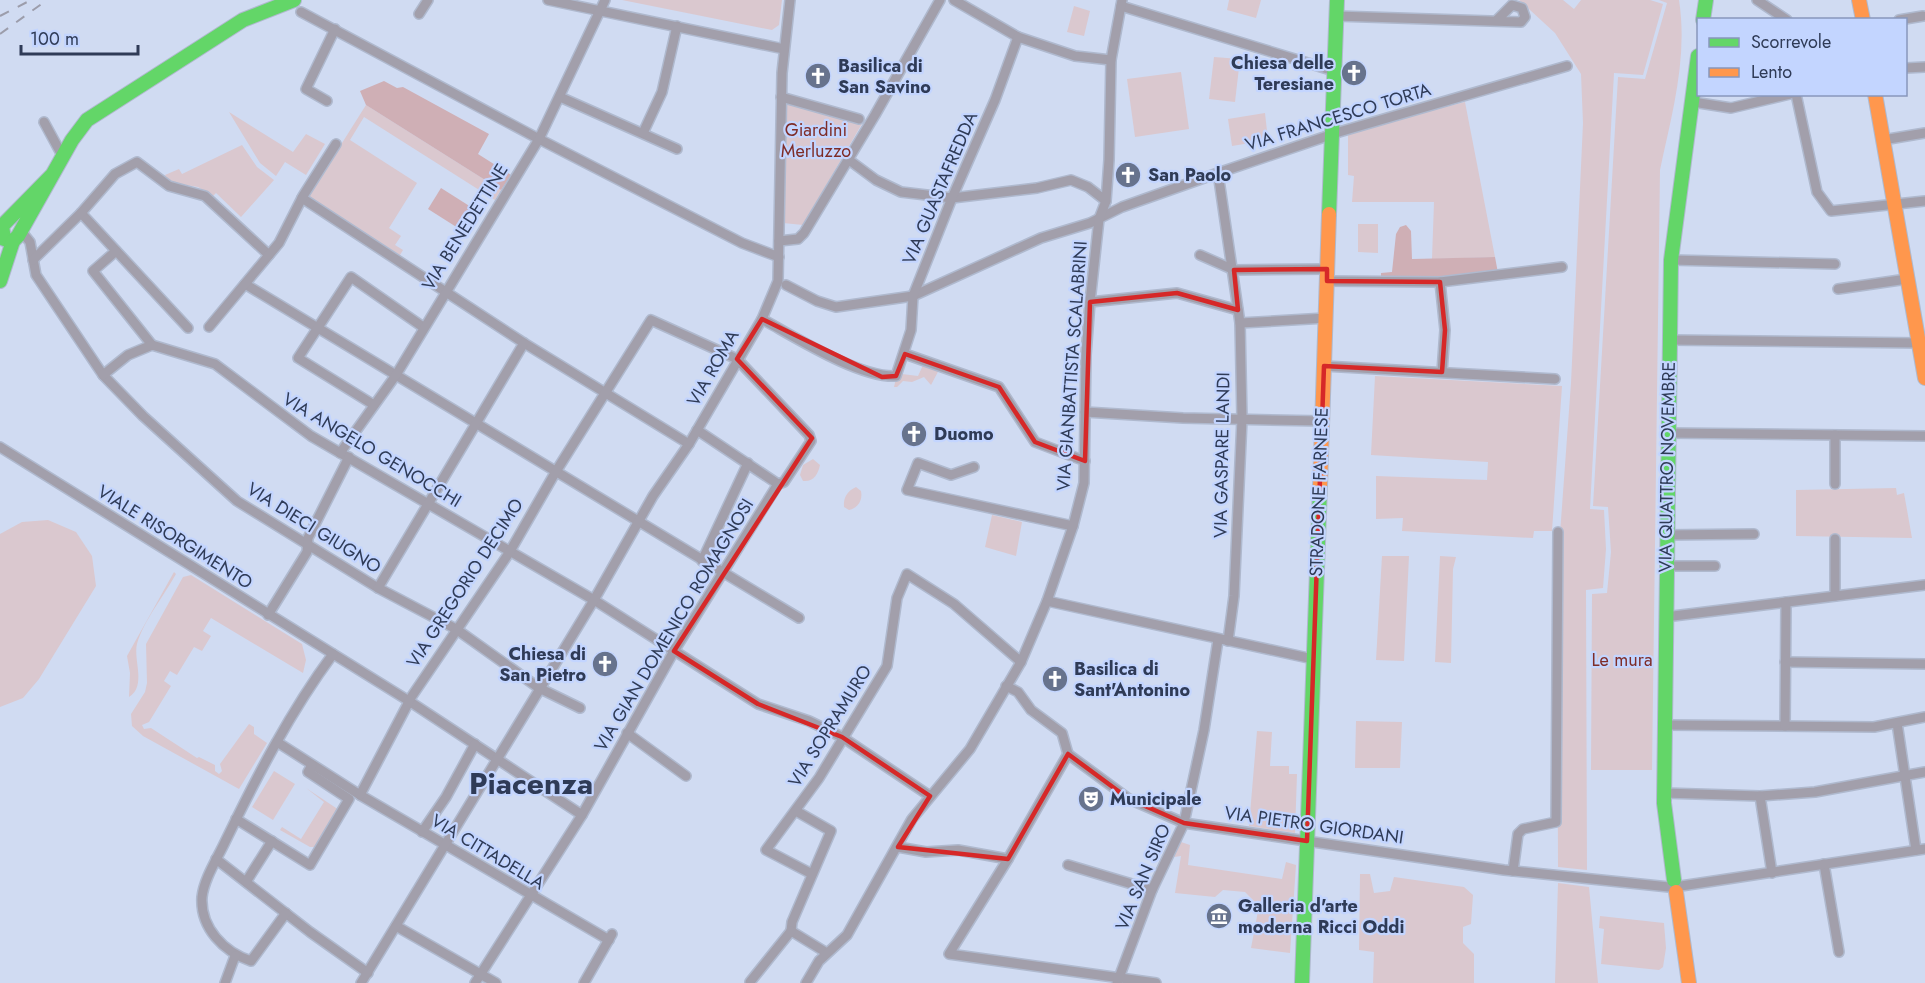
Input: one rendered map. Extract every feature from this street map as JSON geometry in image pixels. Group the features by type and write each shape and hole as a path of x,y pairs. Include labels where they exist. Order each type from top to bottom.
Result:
{"main road":[{"path":"0,281 10,233 53,174 80,127 95,114 243,20 267,0"},
{"name":"STRADONE FARNESE","path":"1302,983 1337,0"},
{"path":"1699,0 1703,18"},
{"path":"1703,18 1706,0"},
{"path":"1859,0 1863,18"},
{"path":"243,20 290,3"},
{"name":"VIA QUATTRO NOVEMBRE","path":"1689,983 1664,793 1665,566 1671,260 1697,65"},
{"path":"1875,96 1907,279 1918,310 1919,344 1925,378"}],"street":[{"path":"419,14 428,0"},
{"path":"548,0 784,49"},
{"name":"VIA BENEDETTINE","path":"268,615 307,552 308,538 345,455 539,140 605,0"},
{"name":"VIA ROMA","path":"361,983 594,600 652,496 689,444 762,319 778,281 781,97 790,0"},
{"path":"779,241 798,239 804,233 849,160 940,0"},
{"path":"954,0 1018,38 1075,56 1111,60"},
{"path":"1757,0 1782,18"},
{"path":"290,3 539,140 742,243 779,257"},
{"path":"1121,3 1334,71"},
{"name":"VIA GIANBATTISTA SCALABRINI","path":"806,983 819,961 847,935 912,819 970,749 1021,662 1047,601 1073,526 1084,483 1090,302 1099,219 1106,201 1111,60 1121,3"},
{"path":"1336,16 1496,21"},
{"path":"1907,19 1923,16"},
{"path":"643,133 662,92 677,26"},
{"path":"327,101 306,89 336,30"},
{"name":"VIA GUASTAFREDDA","path":"905,354 911,330 913,296 952,198 995,100 1018,38"},
{"name":"VIA FRANCESCO TORTA","path":"786,285 817,301 836,306 913,296 1041,238 1099,219 1122,207 1218,173 1332,134 1567,66"},
{"path":"1907,68 1925,67"},
{"path":"1693,102 1731,108 1782,96"},
{"path":"1796,96 1816,192 1831,211 1925,201"},
{"path":"560,97 677,148"},
{"path":"781,97 859,119"},
{"path":"44,122 63,157"},
{"path":"1883,140 1925,133"},
{"path":"208,327 269,255 336,144"},
{"path":"849,160 876,180 901,192 952,198 1037,188 1071,180 1088,187 1106,201"},
{"path":"33,260 81,213 115,174 141,162 169,186 205,196 269,255"},
{"name":"VIA GASPARE LANDI","path":"1218,173 1240,323 1242,419 1234,596 1223,640"},
{"path":"302,198 524,343 689,444"},
{"path":"81,213 188,327"},
{"name":"VIA DIECI GIUGNO","path":"10,233 33,260 36,275 103,375 136,410 237,501 378,588 456,629 539,688 580,708"},
{"path":"103,375 128,355 152,345 93,271 116,251"},
{"path":"1200,255 1234,270 1440,282 1562,267"},
{"path":"1671,260 1835,264"},
{"path":"374,405 298,358 351,277 423,327"},
{"path":"1838,289 1907,279"},
{"path":"1440,282 1445,330 1442,372"},
{"path":"245,284 555,473 799,618"},
{"path":"1090,302 1177,293 1238,310"},
{"path":"1240,323 1326,318"},
{"path":"762,319 837,358 882,377 896,376 905,354 999,387 1035,441 1085,461"},
{"name":"VIA GREGORIO DECIMO","path":"356,793 409,701 509,553 555,473 651,320 737,360"},
{"path":"1670,340 1919,344"},
{"path":"378,588 524,343"},
{"name":"VIA ANGELO GENOCCHI","path":"152,345 215,364 284,418 345,455 428,502 509,553 594,600 758,704 809,720 842,737 930,796"},
{"name":"VIA GIAN DOMENICO ROMAGNOSI","path":"474,983 582,814 721,572 778,484 784,482 811,441 809,435 737,360"},
{"path":"1324,366 1555,379"},
{"path":"1085,412 1322,421"},
{"path":"697,430 778,484"},
{"path":"1668,433 1925,436"},
{"path":"1835,435 1835,484"},
{"name":"VIALE RISORGIMENTO","path":"0,447 409,701 582,814"},
{"path":"702,561 748,463"},
{"path":"974,467 951,476 918,463 907,490 1073,526"},
{"path":"1514,871 1518,834 1524,829 1556,822 1558,532"},
{"path":"1666,535 1754,534"},
{"path":"1835,539 1835,596"},
{"path":"1665,566 1715,566"},
{"name":"VIA SOPRAMURO","path":"812,874 766,850 796,812 887,666 897,598 907,574 954,604 1021,662"},
{"path":"1665,617 1925,585"},
{"path":"1047,601 1313,659"},
{"path":"1785,726 1786,602"},
{"name":"VIA SAN SIRO","path":"1118,980 1152,890 1184,823 1223,640"},
{"path":"286,913 251,961 235,956 209,931 202,897 216,859 277,742 333,654"},
{"path":"1785,662 1925,663"},
{"path":"1006,686 1018,692 1030,710 1062,734 1068,754 1008,859 949,954 1118,980 1156,983"},
{"path":"1665,725 1874,728 1925,717"},
{"path":"1897,723 1921,850"},
{"path":"627,733 686,776"},
{"name":"VIA CITTADELLA","path":"277,742 356,793 530,897 611,937 584,983"},
{"path":"422,832 446,797 475,744"},
{"name":"VIA PIETRO GIORDANI","path":"1068,754 1129,799 1184,823 1514,871 1675,886 1921,850"},
{"path":"236,819 310,865 349,799 308,772 312,765"},
{"path":"1664,793 1760,796 1815,792 1925,772"},
{"path":"1760,796 1772,873"},
{"path":"750,983 791,931 792,922 831,831 796,812"},
{"path":"246,882 272,841"},
{"path":"898,847 926,852 958,850 1008,859"},
{"path":"216,859 368,973"},
{"path":"1824,864 1839,952"},
{"path":"1068,865 1152,890"},
{"path":"396,926 496,983"},
{"path":"791,931 827,953"},
{"path":"225,983 235,956"}],"highlighted area":[{"path":"1327,269 1327,281 1440,282 1445,330 1442,372 1324,366 1307,841 1184,823 1129,799 1068,754 1008,859 898,847 930,796 842,737 758,704 674,651 812,438 737,359 762,319 882,377 896,376 905,354 999,387 1035,442 1085,461 1090,302 1177,293 1238,310 1234,270"}],"green space":[{"path":"622,0 782,0 779,25 772,30"},
{"path":"1229,0 1261,0 1256,18 1227,10"},
{"path":"1519,0 1563,0 1574,9 1581,0 1650,0 1663,4 1643,75 1614,73 1590,509 1604,510 1606,549 1603,588 1586,590 1587,870 1558,867 1557,575 1571,383 1583,123 1581,74 1555,33"},
{"name":"Le mura","path":"1659,0 1679,0 1682,43 1674,106 1660,170 1652,770 1591,770 1592,594 1607,593 1611,552 1608,507 1593,506 1618,77 1645,79 1667,3"},
{"path":"1074,6 1090,11 1084,36 1067,32"},
{"path":"1214,57 1240,59 1235,102 1209,99"},
{"path":"1181,72 1189,129 1135,137 1127,79"},
{"name":"Giardini Merluzzo","path":"786,100 863,122 803,225 783,223"},
{"path":"1465,102 1495,257 1432,259 1434,202 1352,202 1354,176 1348,175 1348,132"},
{"path":"366,105 501,190 495,200 364,117 350,140 417,183 389,228 401,236 395,245 403,250 400,255 308,197"},
{"path":"229,112 293,152 306,134 325,144 306,175 285,162 276,176 260,163"},
{"path":"1265,113 1268,140 1232,146 1228,119"},
{"path":"242,145 257,167 274,180 241,217 216,193 213,196 198,187 169,182 165,175 179,169 182,174"},
{"path":"1358,224 1378,224 1378,253 1358,252"},
{"path":"924,363 940,368 931,385 924,377 912,382 903,381 894,387 896,378 902,374 918,376"},
{"path":"1375,376 1562,386 1552,531 1534,531 1533,538 1402,531 1403,518 1376,519 1376,476 1487,480 1488,462 1371,455"},
{"path":"813,459 820,465 818,471 813,479 803,481 800,475 803,465"},
{"path":"856,487 861,491 860,500 855,507 849,510 844,507 844,501 848,493"},
{"path":"1896,488 1897,495 1904,493 1912,538 1796,536 1796,490"},
{"path":"992,515 1022,522 1016,556 985,547"},
{"path":"48,520 76,532 92,556 96,586 39,679 23,698 0,707 0,534 22,522"},
{"path":"1382,556 1409,556 1404,661 1376,660"},
{"path":"1440,556 1456,557 1453,569 1451,663 1435,662"},
{"path":"174,572 176,574 140,635 136,650 137,686 129,697 130,673 127,656"},
{"path":"191,575 302,644 306,660 303,673 211,618 203,631 211,636 202,651 194,647 177,675 170,671 164,681 171,686 149,722 142,725 144,729 151,728 197,758 215,765 215,771 219,774 222,771 220,764 249,724 254,727 254,734 267,743 239,789 143,736 132,726 131,714 145,692 147,683 146,644 183,577"},
{"path":"1356,721 1402,722 1400,768 1355,768"},
{"path":"1257,731 1272,732 1270,766 1289,766 1289,774 1297,774 1295,833 1249,826"},
{"path":"274,771 295,784 273,820 252,807"},
{"path":"306,788 339,810 317,847 310,847 280,830 282,827 301,839 324,802"},
{"path":"1181,842 1190,845 1188,865 1282,879 1286,862 1296,865 1290,953 1251,948 1259,906 1245,892 1223,890 1215,897 1175,893 1181,856 1174,857"},
{"path":"1360,874 1370,874 1374,893 1390,891 1394,877 1464,887 1473,895 1471,924 1463,927 1463,943 1474,954 1474,983 1373,983 1374,952 1359,950"},
{"path":"1558,883 1589,887 1598,983 1555,983"},
{"path":"1600,916 1664,923 1666,948 1663,967 1659,970 1601,964 1604,929 1599,928"}],"shaded area":[{"path":"384,81 397,88 403,87 489,134 478,154 511,175 501,190 366,105 360,91"},
{"path":"441,188 471,207 458,228 428,209"},
{"path":"1406,225 1411,231 1412,259 1495,257 1498,273 1440,279 1381,278 1381,273 1392,272 1396,234 1400,227"}],"railway":[{"path":"0,16 31,0"},
{"path":"0,34 47,0"}],"traffic: fast":[{"path":"53,174 2,226 4,239 13,241 18,236 72,140 87,120 243,20 294,0"},
{"path":"1329,214 1337,0"},
{"path":"1703,18 1706,0"},
{"path":"1674,880 1664,803 1671,260 1697,64"},
{"path":"0,281 13,241"},
{"path":"1302,983 1320,487"}],"traffic: slow":[{"path":"1859,0 1863,18"},
{"path":"1875,96 1925,378"},
{"path":"1320,487 1329,214"},
{"path":"1676,892 1689,983"}],"place":[{"name":"Chiesa delle Teresiane","path":"1354,73"},
{"name":"Basilica di San Savino","path":"818,76"},
{"name":"San Paolo","path":"1128,175"},
{"name":"Duomo","path":"914,434"},
{"name":"Chiesa di San Pietro","path":"605,664"},
{"name":"Basilica di Sant'Antonino","path":"1055,679"},
{"name":"Municipale","path":"1091,799"},
{"name":"Galleria d'arte moderna Ricci Oddi","path":"1219,916"}],"district":[{"name":"Piacenza","path":"531,784"}]}
